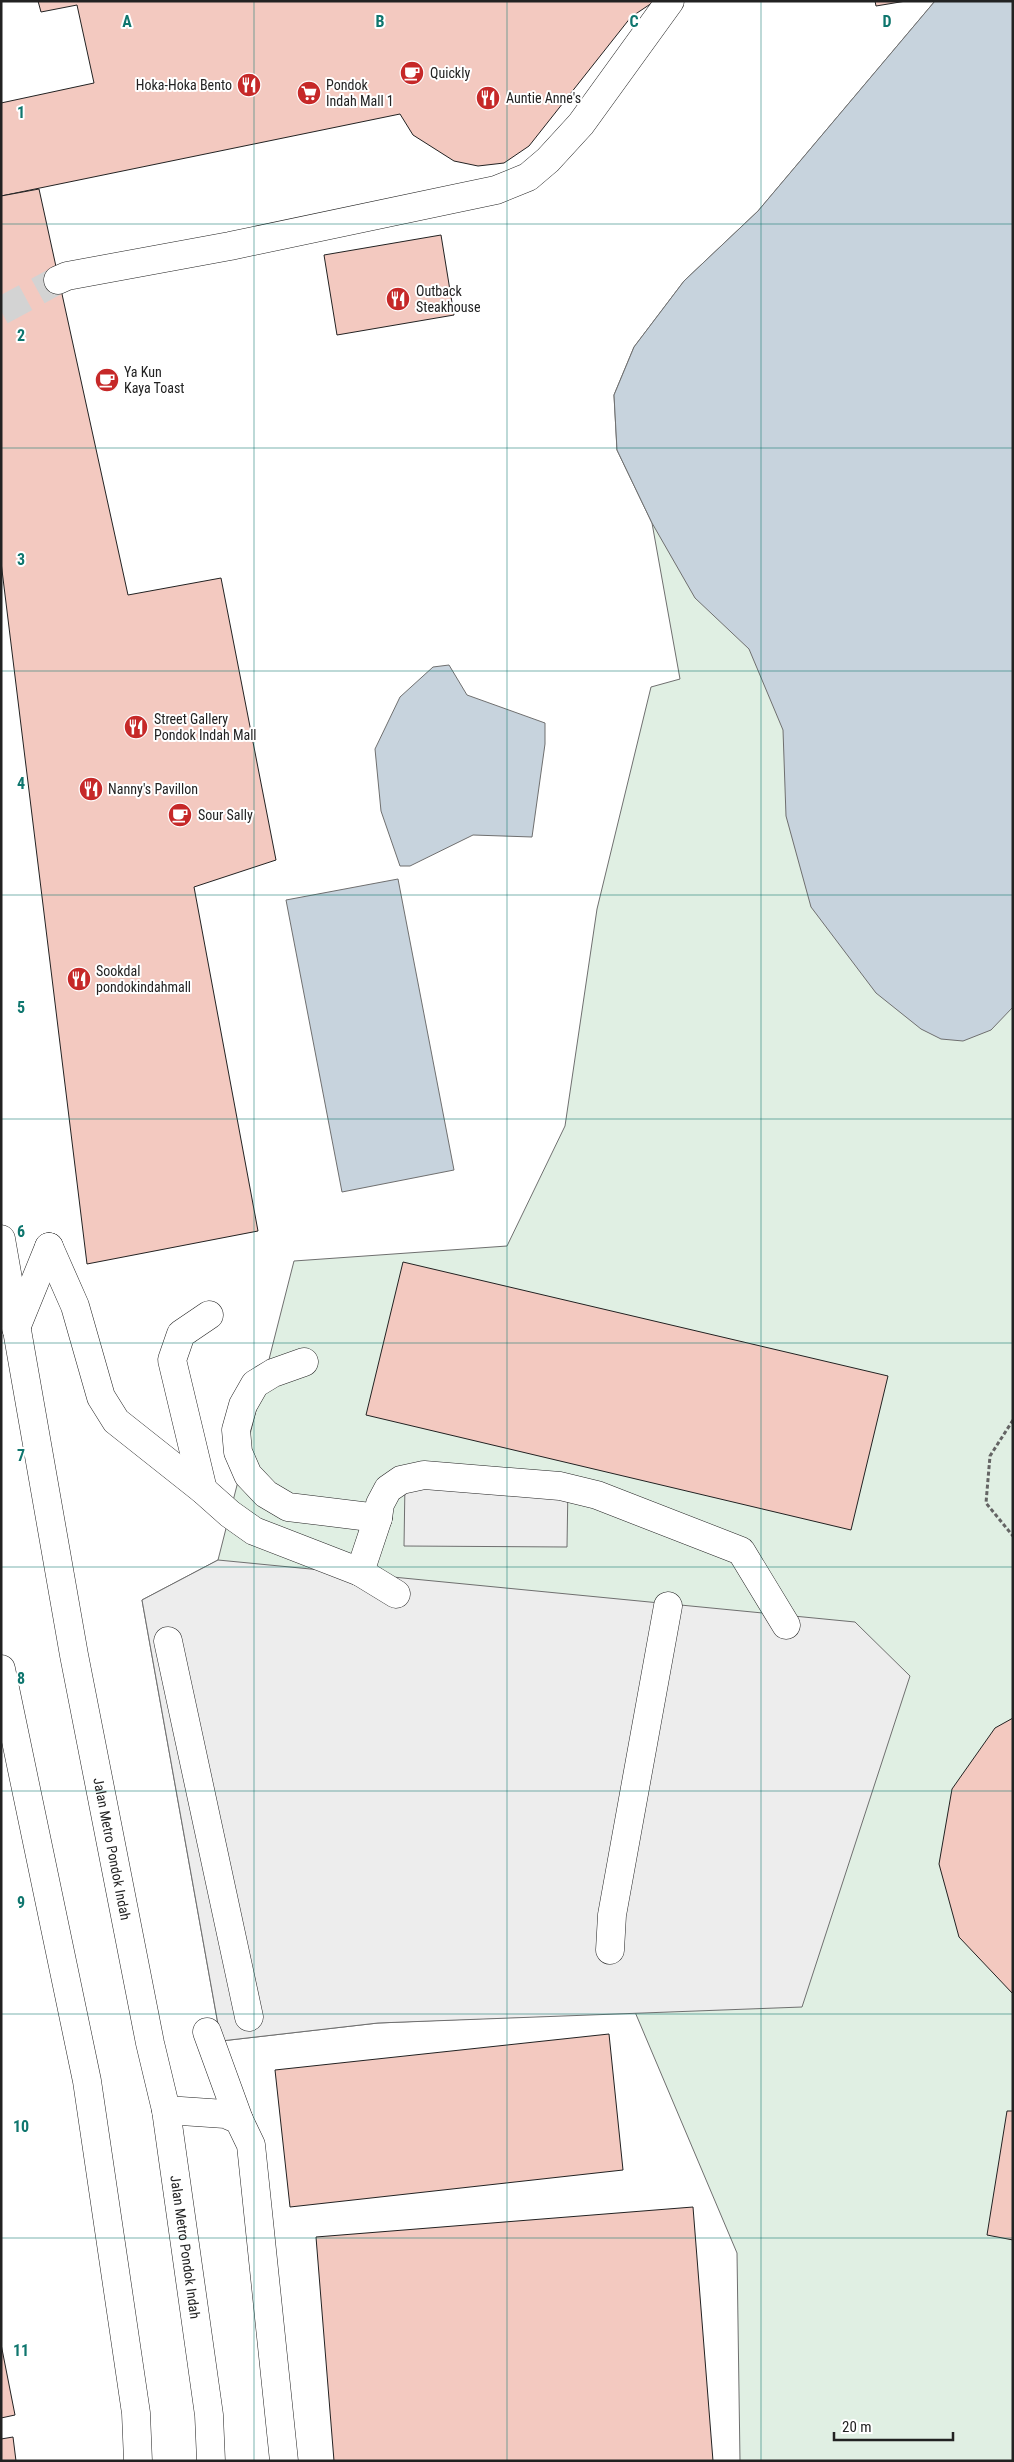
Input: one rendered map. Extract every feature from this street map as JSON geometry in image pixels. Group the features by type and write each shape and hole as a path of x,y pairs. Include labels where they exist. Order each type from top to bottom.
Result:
{"main road":[{"path":"58,280 67,276 230,246 462,198 496,190 528,177 548,160 581,124 670,1"},
{"name":"Jalan Metro Pondok Indah","path":"1,1239 74,1656 150,2043 166,2110 209,2415 211,2461"},
{"path":"16,1328 49,1247 75,1306 101,1397 116,1421 204,1490 230,1514 254,1530 360,1572 396,1594"},
{"path":"204,1490 172,1360 180,1334 209,1315"},
{"path":"304,1362 273,1373 255,1384 243,1405 236,1430 238,1452 248,1475 266,1494 288,1506 378,1518"},
{"path":"360,1572 378,1518 380,1504 388,1489 401,1480 424,1475 560,1486 597,1496 741,1551 786,1625"},
{"path":"610,1950 612,1915 668,1606"},
{"path":"168,1641 249,2017"},
{"path":"1,1669 87,2081 136,2413 138,2461"},
{"path":"207,2032 239,2120 251,2145 284,2461"},
{"path":"166,2110 225,2114 239,2120"}],"path":[{"path":"1013,1420 990,1456 986,1503 1013,1536"}],"green space":[{"path":"935,1 1013,1 1013,2461 740,2461 737,2253 635,2012 378,2023 221,2041 142,1600 218,1560 294,1261 507,1246 565,1126 597,909 651,687 680,679 652,523 617,450 614,395 634,347 684,281 758,211"}],"shaded area":[{"path":"935,1 1013,1 1013,1007 991,1030 963,1041 941,1039 921,1029 876,993 811,907 786,816 783,730 749,649 695,598 652,523 617,450 614,395 634,347 684,281 758,211"},
{"path":"449,665 467,695 545,723 545,744 532,837 473,835 410,866 400,866 381,811 375,749 400,697 433,667"},
{"path":"398,879 454,1170 342,1192 286,900"},
{"path":"405,1482 568,1484 567,1547 404,1546"},
{"path":"218,1560 855,1622 910,1676 802,2007 378,2023 221,2041 142,1600"}],"building":[{"name":"Pondok Indah Mall 1","path":"38,1 655,1 631,17 529,146 504,163 478,166 454,161 413,135 400,114 1,196 1,103 94,83 77,5 41,12"},
{"path":"875,1 906,1 876,6"},
{"name":"Street Gallery Pondok Indah Mall","path":"39,189 128,595 221,578 276,860 194,887 258,1231 87,1264 1,562 1,196"},
{"path":"441,235 454,315 337,335 324,255"},
{"path":"403,1262 888,1376 851,1530 366,1415"},
{"path":"1013,1718 1013,1994 959,1937 939,1864 952,1789 995,1728"},
{"path":"609,2034 623,2170 290,2207 275,2070"},
{"path":"1007,2111 1013,2111 1013,2240 987,2235"},
{"path":"693,2207 713,2461 334,2461 316,2237"},
{"path":"1,2344 15,2415 1,2418"},
{"path":"13,2437 16,2461 1,2461 1,2439"}],"tunnel":[{"path":"1,311 58,280"}],"place":[{"name":"Quickly","path":"412,73"},
{"name":"Hoka-Hoka Bento","path":"249,85"},
{"name":"Pondok Indah Mall 1","path":"309,93"},
{"name":"Auntie Anne's","path":"488,98"},
{"name":"Outback Steakhouse","path":"398,299"},
{"name":"Ya Kun Kaya Toast","path":"107,380"},
{"name":"Street Gallery Pondok Indah Mall","path":"136,727"},
{"name":"Nanny's Pavillon","path":"91,789"},
{"name":"Sour Sally","path":"180,815"},
{"name":"Sookdal pondokindahmall","path":"79,979"}]}
